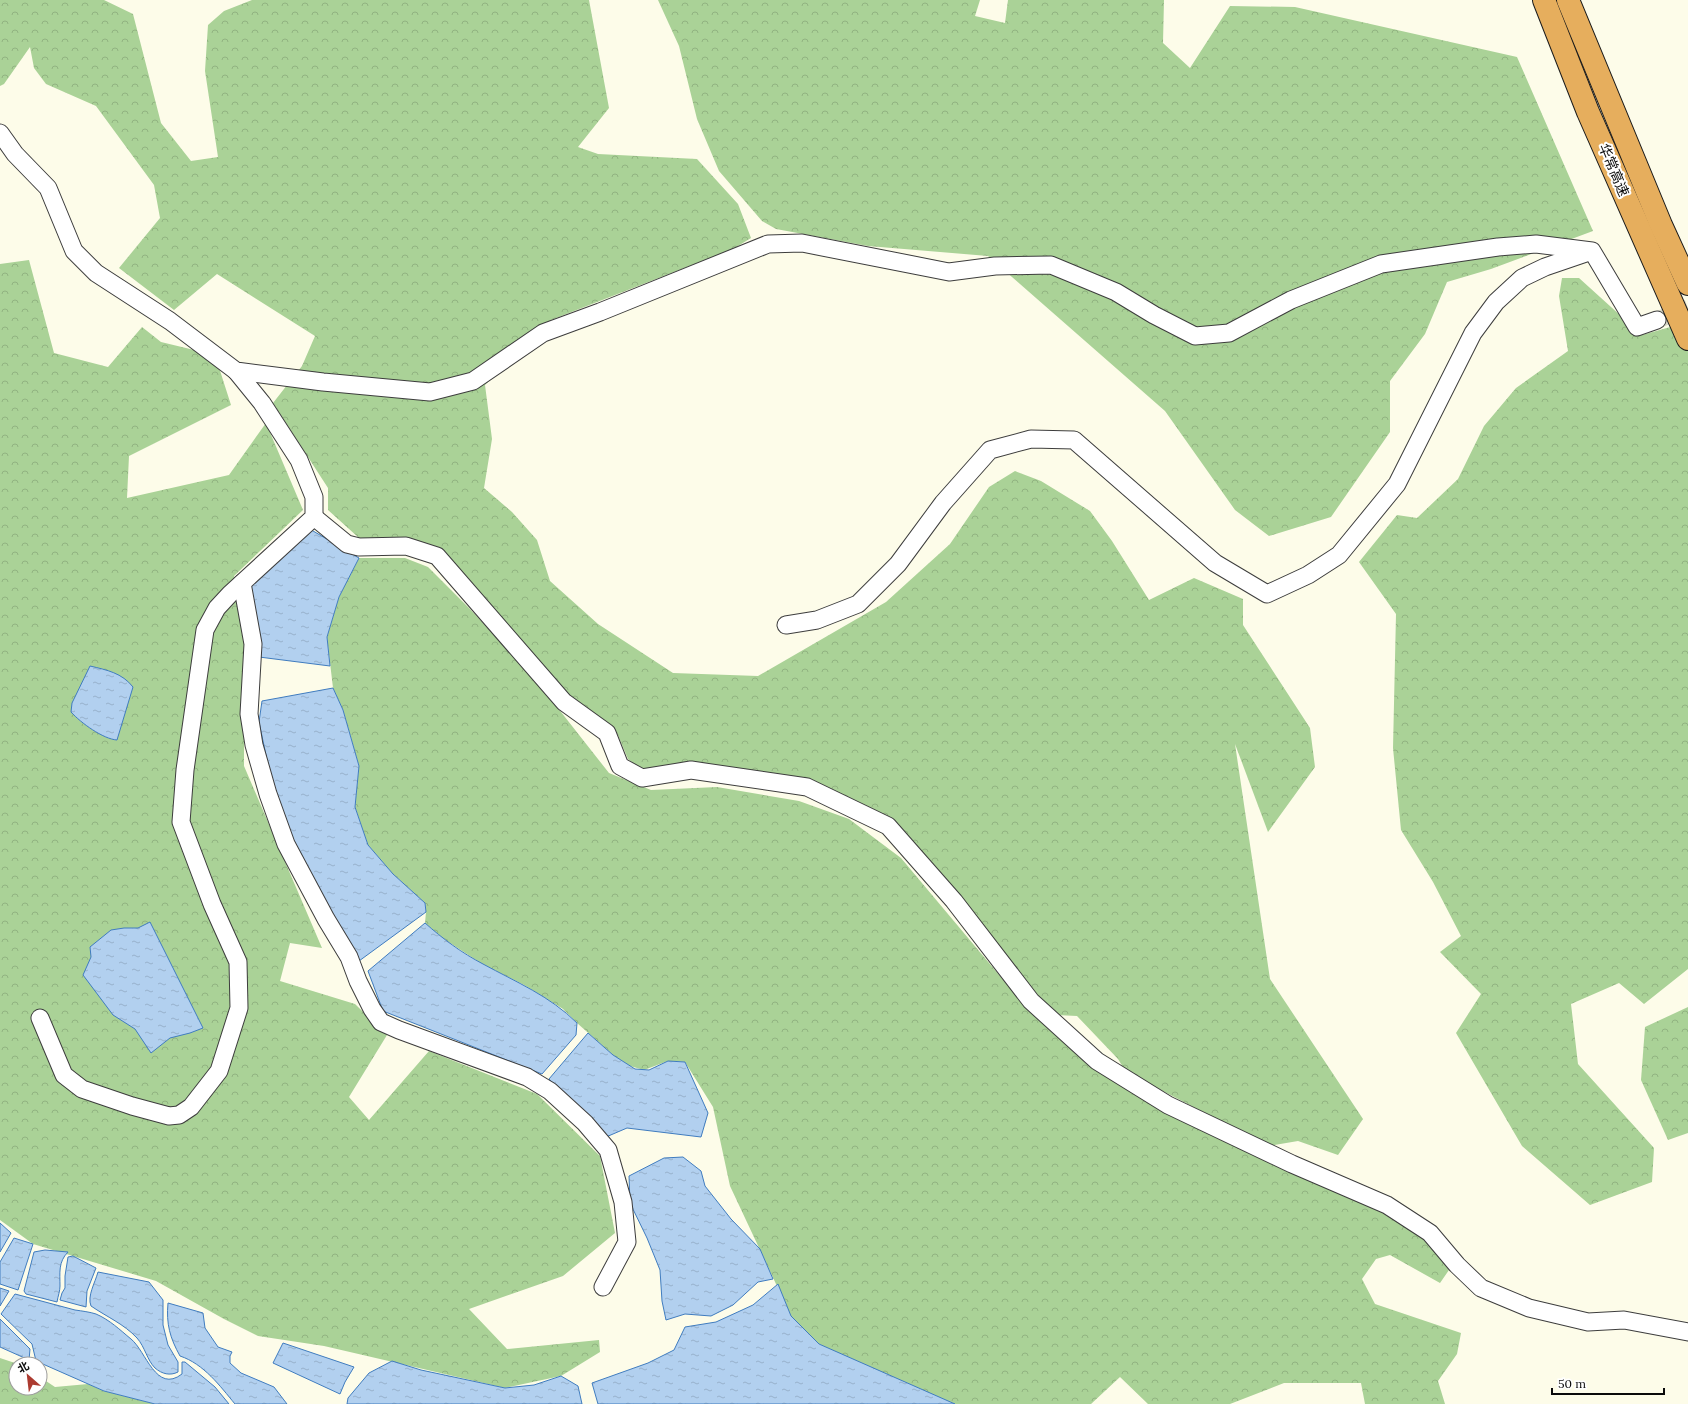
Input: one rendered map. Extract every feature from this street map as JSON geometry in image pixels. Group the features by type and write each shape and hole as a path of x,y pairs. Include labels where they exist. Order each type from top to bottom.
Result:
{"highway":[{"name":"华常高速","path":"1544,0 1592,119 1688,339"},
{"name":"华常高速","path":"1568,0 1661,224 1688,284"}],"street":[{"path":"0,133 15,154 48,188 74,251 96,273 170,321 236,371 262,403 299,460 314,497 314,517 217,608 205,630 185,770 181,822 212,904 238,962 239,1008 219,1071 191,1107 179,1115 169,1116 132,1106 82,1088 64,1075 40,1018"},
{"path":"236,371 322,382 430,392 473,381 543,333 600,312 768,244 802,243 949,272 995,266 1051,265 1116,292 1154,315 1195,336 1229,333 1291,300 1381,264 1536,244 1592,251"},
{"path":"1592,251 1637,327 1657,320"},
{"path":"786,625 818,620 858,604 898,564 943,503 990,450 1031,439 1074,440 1215,563 1267,594 1308,575 1339,555 1397,484 1473,333 1496,302 1522,278 1545,267 1592,251"},
{"path":"314,517 347,544 359,547 406,546 437,556 564,702 607,733 620,766 642,778 691,770 807,787 888,826 954,901 1031,1001 1097,1061 1168,1105 1292,1164 1387,1205 1430,1233 1457,1265 1481,1288 1528,1308 1588,1322 1624,1320 1688,1332"},
{"path":"242,583 253,644 249,714 254,745 268,794 286,844 348,957 372,1010 381,1022 527,1077 550,1091 585,1123 608,1150 623,1202 627,1242 603,1287"}],"green space":[{"path":"0,0 104,0 133,14 161,123 191,161 218,157 205,71 208,25 224,11 252,0 589,0 609,108 578,147 598,154 697,159 738,204 751,238 733,249 551,320 485,385 492,439 484,488 512,512 537,540 550,581 598,624 673,673 758,676 886,602 950,544 989,487 1015,471 1041,481 1090,511 1112,541 1149,600 1194,578 1243,599 1243,625 1310,728 1315,767 1268,832 1235,744 1270,979 1363,1119 1338,1155 1298,1141 1269,1146 1126,1072 1118,1059 1077,1016 1056,1015 998,950 896,824 808,780 694,765 640,769 628,759 617,733 572,700 477,592 429,544 359,538 328,510 328,488 273,403 302,366 315,336 217,274 174,310 119,268 160,218 154,185 96,106 46,84 34,68 30,47 4,84 0,86"},
{"path":"658,0 980,0 975,16 1005,23 1008,0 1164,0 1163,43 1190,68 1230,6 1295,7 1517,57 1593,231 1491,269 1447,282 1425,334 1390,381 1390,432 1331,517 1269,536 1235,510 1165,411 988,256 868,246 776,229 762,221 719,171 697,119 679,46"},
{"path":"29,260 54,353 108,367 142,327 161,342 215,355 231,405 129,456 127,498 229,475 266,423 303,510 234,576 244,639 244,766 322,948 290,943 280,981 355,1004 387,1035 349,1097 369,1120 429,1051 537,1094 600,1156 615,1233 563,1276 469,1309 507,1349 599,1340 600,1352 561,1376 505,1388 324,1346 258,1336 156,1281 33,1244 0,1220 0,264"},
{"path":"1562,278 1579,278 1642,335 1688,322 1688,969 1644,1004 1619,983 1571,1004 1578,1064 1654,1148 1652,1182 1590,1205 1522,1146 1456,1033 1481,994 1440,952 1461,936 1433,882 1401,830 1393,748 1396,614 1359,562 1397,515 1417,518 1458,479 1484,426 1516,388 1568,351 1559,296"},
{"path":"359,558 405,558 428,567 470,609 539,684 609,773 651,790 717,787 799,801 849,819 901,858 1026,1007 1084,1061 1171,1113 1383,1211 1427,1241 1449,1270 1440,1283 1390,1255 1376,1259 1362,1279 1375,1304 1461,1333 1457,1354 1438,1381 1445,1404 1365,1404 1361,1383 1284,1383 1230,1404 1148,1404 1120,1377 1091,1404 945,1404 819,1344 791,1316 730,1186 713,1107 685,1062 668,1061 644,1070 630,1066 613,1055 563,1009 524,985 482,964 441,937 425,923 425,903 391,872 368,845 355,807 359,766 343,710 333,688 327,637 339,597"},
{"path":"1688,1007 1688,1133 1668,1140 1641,1080 1645,1027"},
{"path":"0,1358 8,1361 8,1396 48,1396 48,1382 55,1387 88,1384 104,1391 156,1404 0,1404"}],"water":[{"path":"308,528 359,558 339,597 327,637 330,666 259,657 246,587"},
{"path":"90,666 119,675 133,687 117,740 105,737 92,730 71,712 72,703"},
{"path":"333,688 343,710 359,766 355,807 368,845 393,874 425,903 426,912 359,961 347,943 288,830 270,774 259,722 262,701"},
{"path":"150,922 203,1028 170,1038 151,1053 135,1029 113,1015 83,975 91,957 90,947 111,930 138,928"},
{"path":"425,923 475,960 544,997 567,1013 577,1023 576,1035 542,1074 383,1011 368,971"},
{"path":"588,1033 613,1055 635,1069 649,1070 668,1061 685,1062 708,1113 701,1137 627,1128 606,1137 549,1079"},
{"path":"683,1157 701,1171 705,1186 731,1219 760,1249 773,1279 758,1282 733,1305 711,1316 685,1314 666,1320 662,1301 660,1270 647,1238 630,1203 629,1176 664,1158"},
{"path":"0,1223 11,1233 0,1252"},
{"path":"14,1238 33,1244 18,1290 0,1284 0,1262"},
{"path":"45,1250 68,1252 61,1264 60,1288 57,1302 26,1294 24,1291 34,1252"},
{"path":"73,1256 96,1268 87,1291 86,1307 60,1300 65,1288 68,1257"},
{"path":"98,1272 149,1282 163,1300 163,1325 168,1345 178,1362 178,1372 169,1374 163,1373 155,1368 142,1345 132,1333 91,1306 90,1298"},
{"path":"778,1284 791,1316 819,1344 955,1404 598,1404 592,1383 648,1363 674,1350 685,1327 716,1322 753,1305"},
{"path":"0,1288 9,1291 0,1306"},
{"path":"15,1294 75,1310 94,1313 115,1325 131,1339 158,1375 165,1379 173,1379 182,1374 182,1362 185,1362 215,1387 229,1404 155,1404 104,1391 48,1366 48,1356 35,1356 32,1344 1,1314"},
{"path":"168,1303 203,1313 205,1328 218,1347 232,1352 230,1356 230,1363 241,1373 274,1387 287,1404 235,1404 211,1376 197,1364 180,1356 170,1331"},
{"path":"0,1319 30,1349 29,1356 20,1356 0,1347"},
{"path":"283,1343 354,1367 340,1394 273,1363"},
{"path":"392,1361 421,1370 505,1388 534,1385 561,1376 578,1386 582,1404 347,1404 348,1398 369,1373"}],"tunnel":[{"path":"1657,320 1688,308"}]}
